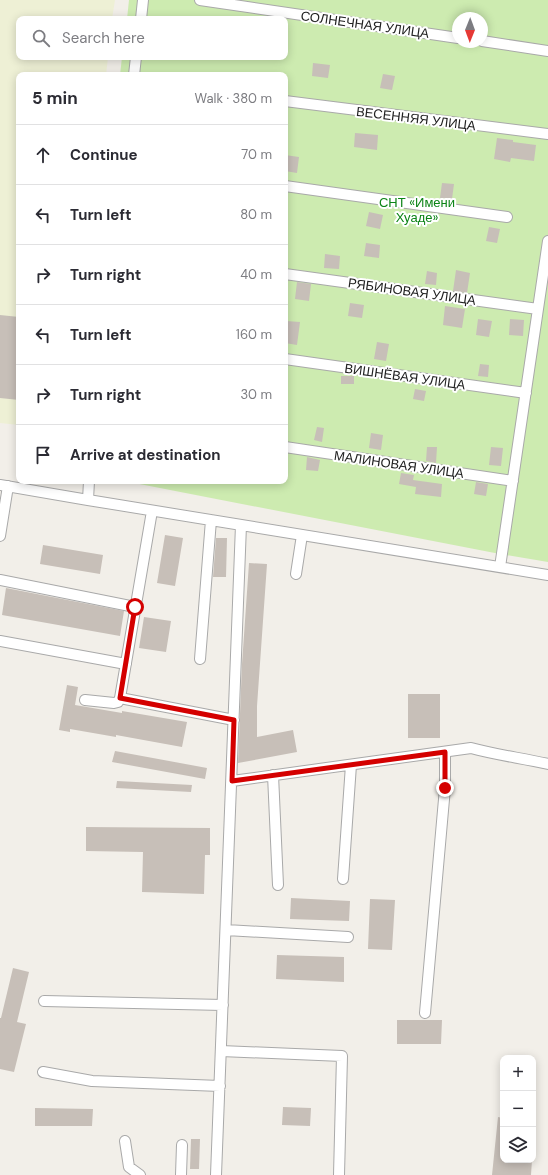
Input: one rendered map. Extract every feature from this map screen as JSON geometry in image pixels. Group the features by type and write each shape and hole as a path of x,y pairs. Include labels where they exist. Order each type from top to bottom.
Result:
{"street":[{"path":"141,16 143,0"},
{"name":"СОЛНЕЧНАЯ УЛИЦА","path":"200,0 452,37"},
{"path":"488,42 548,51"},
{"path":"134,72 136,60"},
{"name":"ВЕСЕННЯЯ УЛИЦА","path":"288,101 548,134"},
{"path":"288,186 507,217"},
{"path":"500,567 548,241"},
{"name":"РЯБИНОВАЯ УЛИЦА","path":"288,274 538,309"},
{"name":"ВИШНЁВАЯ УЛИЦА","path":"288,359 526,393"},
{"name":"МАЛИНОВАЯ УЛИЦА","path":"288,447 513,480"},
{"path":"88,500 89,484"},
{"path":"0,536 4,485 152,511 548,575"},
{"path":"86,700 114,703 118,702 120,698 152,511"},
{"path":"200,659 211,520"},
{"path":"216,1175 241,525"},
{"path":"296,574 302,535"},
{"path":"0,580 135,607"},
{"path":"0,641 126,664"},
{"path":"120,698 234,720"},
{"path":"232,781 471,748 548,764"},
{"path":"425,1013 445,788 445,752"},
{"path":"343,878 351,765"},
{"path":"273,775 278,885"},
{"path":"226,930 348,937"},
{"path":"44,1001 223,1005"},
{"path":"221,1051 342,1056 339,1175"},
{"path":"43,1072 92,1081 220,1086"},
{"path":"125,1141 129,1167 140,1175"},
{"path":"181,1175 182,1145"}],"green space":[{"path":"0,0 115,0 112,16 16,16 16,60 108,60 106,72 16,72 16,425 0,423"},
{"name":"СНТ «Имени Хуаде»","path":"129,0 548,0 548,562 139,484 288,484 288,72 120,72 122,60 288,60 288,16 127,16"}],"building":[{"path":"313,63 330,65 328,78 312,76"},
{"path":"383,74 395,76 392,90 380,88"},
{"path":"355,133 378,135 377,150 354,147"},
{"path":"497,138 536,145 534,161 511,158 510,162 494,159"},
{"path":"288,155 299,157 297,173 288,172"},
{"path":"442,183 454,184 452,199 440,198"},
{"path":"369,212 383,215 380,229 366,226"},
{"path":"489,227 500,229 497,243 486,241"},
{"path":"366,243 380,245 379,258 364,256"},
{"path":"325,254 340,256 339,269 324,268"},
{"path":"456,270 470,273 467,293 453,291"},
{"path":"427,271 437,273 436,285 425,284"},
{"path":"297,282 311,284 309,301 295,299"},
{"path":"350,303 364,305 362,318 348,316"},
{"path":"445,306 465,309 462,328 443,325"},
{"path":"0,315 16,317 16,400 0,398"},
{"path":"478,319 492,321 489,337 476,335"},
{"path":"510,319 524,320 523,336 509,335"},
{"path":"288,321 300,322 297,345 288,344"},
{"path":"377,342 389,344 386,361 374,359"},
{"path":"480,364 489,365 488,377 478,376"},
{"path":"341,376 354,376 354,384 341,384"},
{"path":"415,389 426,391 424,401 413,399"},
{"path":"317,427 324,428 322,442 314,440"},
{"path":"371,433 383,435 381,450 369,448"},
{"path":"427,447 437,447 436,463 426,461"},
{"path":"491,447 503,448 501,466 489,465"},
{"path":"307,457 320,460 318,471 306,470"},
{"path":"401,473 414,475 413,480 442,484 441,497 415,494 416,487 399,484"},
{"path":"476,482 488,484 486,496 474,494"},
{"path":"165,535 183,538 175,586 157,583"},
{"path":"216,538 227,538 226,577 213,577"},
{"path":"43,545 103,555 100,574 40,564"},
{"path":"249,563 267,564 257,706 257,737 293,730 297,752 238,763 242,664"},
{"path":"6,588 124,611 120,636 2,615"},
{"path":"144,617 171,621 166,652 139,648"},
{"path":"67,685 78,687 75,705 187,722 182,747 116,735 116,737 70,729 70,732 59,730"},
{"path":"408,694 440,694 440,738 408,738"},
{"path":"115,751 207,768 205,779 112,762"},
{"path":"117,781 192,785 191,792 116,788"},
{"path":"86,827 210,828 210,855 205,855 204,894 142,892 143,852 86,851"},
{"path":"291,898 350,901 349,921 290,919"},
{"path":"370,899 395,900 392,950 368,949"},
{"path":"277,955 344,957 344,982 276,979"},
{"path":"13,968 29,972 17,1022 26,1024 14,1072 0,1069 0,1018"},
{"path":"397,1020 442,1020 441,1044 397,1044"},
{"path":"283,1107 311,1108 310,1126 282,1125"},
{"path":"35,1108 93,1109 92,1126 35,1126"},
{"path":"498,1117 500,1117 500,1163 532,1163 531,1175 492,1175"},
{"path":"191,1139 200,1139 199,1169 190,1169"}],"route":[{"path":"135,607 120,698 234,720 232,781 445,752 445,788"}]}
